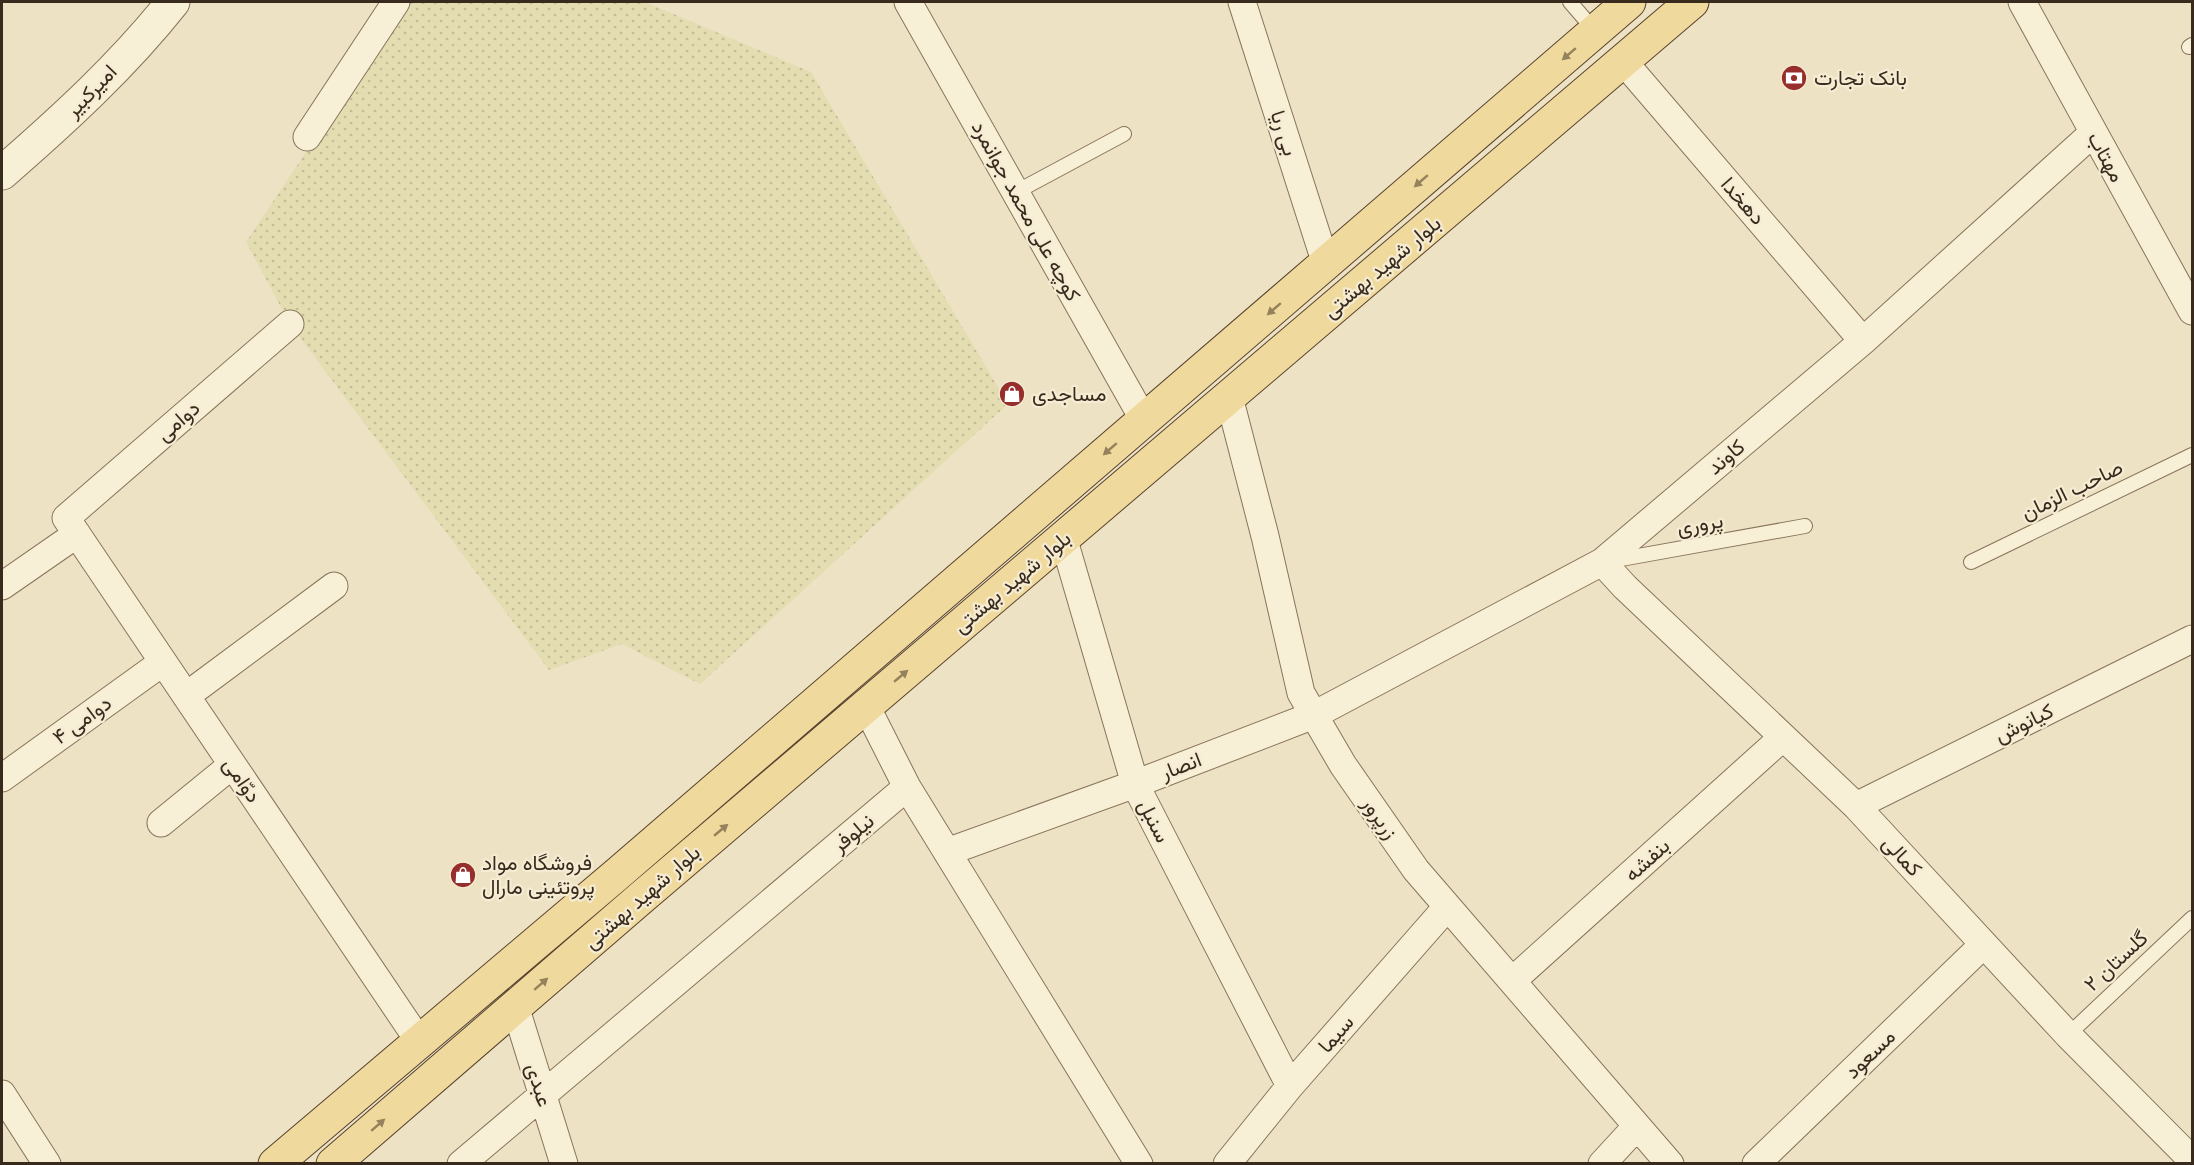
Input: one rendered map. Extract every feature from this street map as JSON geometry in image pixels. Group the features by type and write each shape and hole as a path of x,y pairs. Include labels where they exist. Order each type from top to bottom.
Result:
{"main road":[{"name":"بلوار شهید بهشتی","path":"275,1164 1629,2"},
{"name":"بلوار شهید بهشتی","path":"333,1164 515,1006 1692,2"}],"street":[{"name":"امیرکبیر","path":"2,173 61,122 148,33 173,2"},
{"path":"307,137 396,2"},
{"name":"کوچه علی محمد جوانمرد","path":"908,2 1144,420"},
{"name":"بی ریا","path":"1242,2 1326,264"},
{"name":"مهتاب","path":"2022,2 2193,311"},
{"name":"دهخدا","path":"1623,61 1863,341"},
{"name":"کاوند","path":"1314,715 1602,562 1863,341 2093,133"},
{"name":"دوامی","path":"2,586 71,526 290,324"},
{"name":"زرپرور","path":"1229,398 1301,693 1343,765 1402,851 1447,907 1670,1164"},
{"name":"دوّامی","path":"71,526 419,1041"},
{"name":"سنبل","path":"1064,537 1135,784 1290,1086"},
{"name":"کمالی","path":"1602,562 1782,738 1856,806 2179,1157"},
{"path":"186,696 334,586"},
{"name":"کیانوش","path":"1856,806 2193,639"},
{"name":"دوامی ۴","path":"2,778 163,662"},
{"path":"866,706 907,787 1139,1164"},
{"name":"انصار","path":"947,852 1135,784 1314,715"},
{"name":"بنفشه","path":"1512,981 1782,738"},
{"path":"161,823 232,765"},
{"name":"نیلوفر","path":"461,1164 907,787"},
{"name":"سیما","path":"1227,1164 1290,1086 1447,907"},
{"name":"مسعود","path":"1756,1164 1983,945"},
{"name":"عبدی","path":"515,1006 564,1164"},
{"path":"2,1094 47,1164"},
{"path":"1602,1164 1637,1126"}],"lane":[{"path":"1570,2 1595,31"},
{"path":"1016,192 1124,134"},
{"name":"صاحب الزمان","path":"1971,562 2193,455"},
{"name":"پروری","path":"1602,562 1805,526"},
{"name":"گلستان ۲","path":"2068,1035 2193,918"}],"shaded area":[{"path":"406,2 645,2 811,72 1008,404 700,684 622,644 549,670 290,324 246,242"}],"place":[{"name":"بانک تجارت","path":"1794,78"},
{"name":"مساجدی","path":"1012,394"},
{"name":"فروشگاه مواد پروتئینی مارال","path":"463,875"}]}
